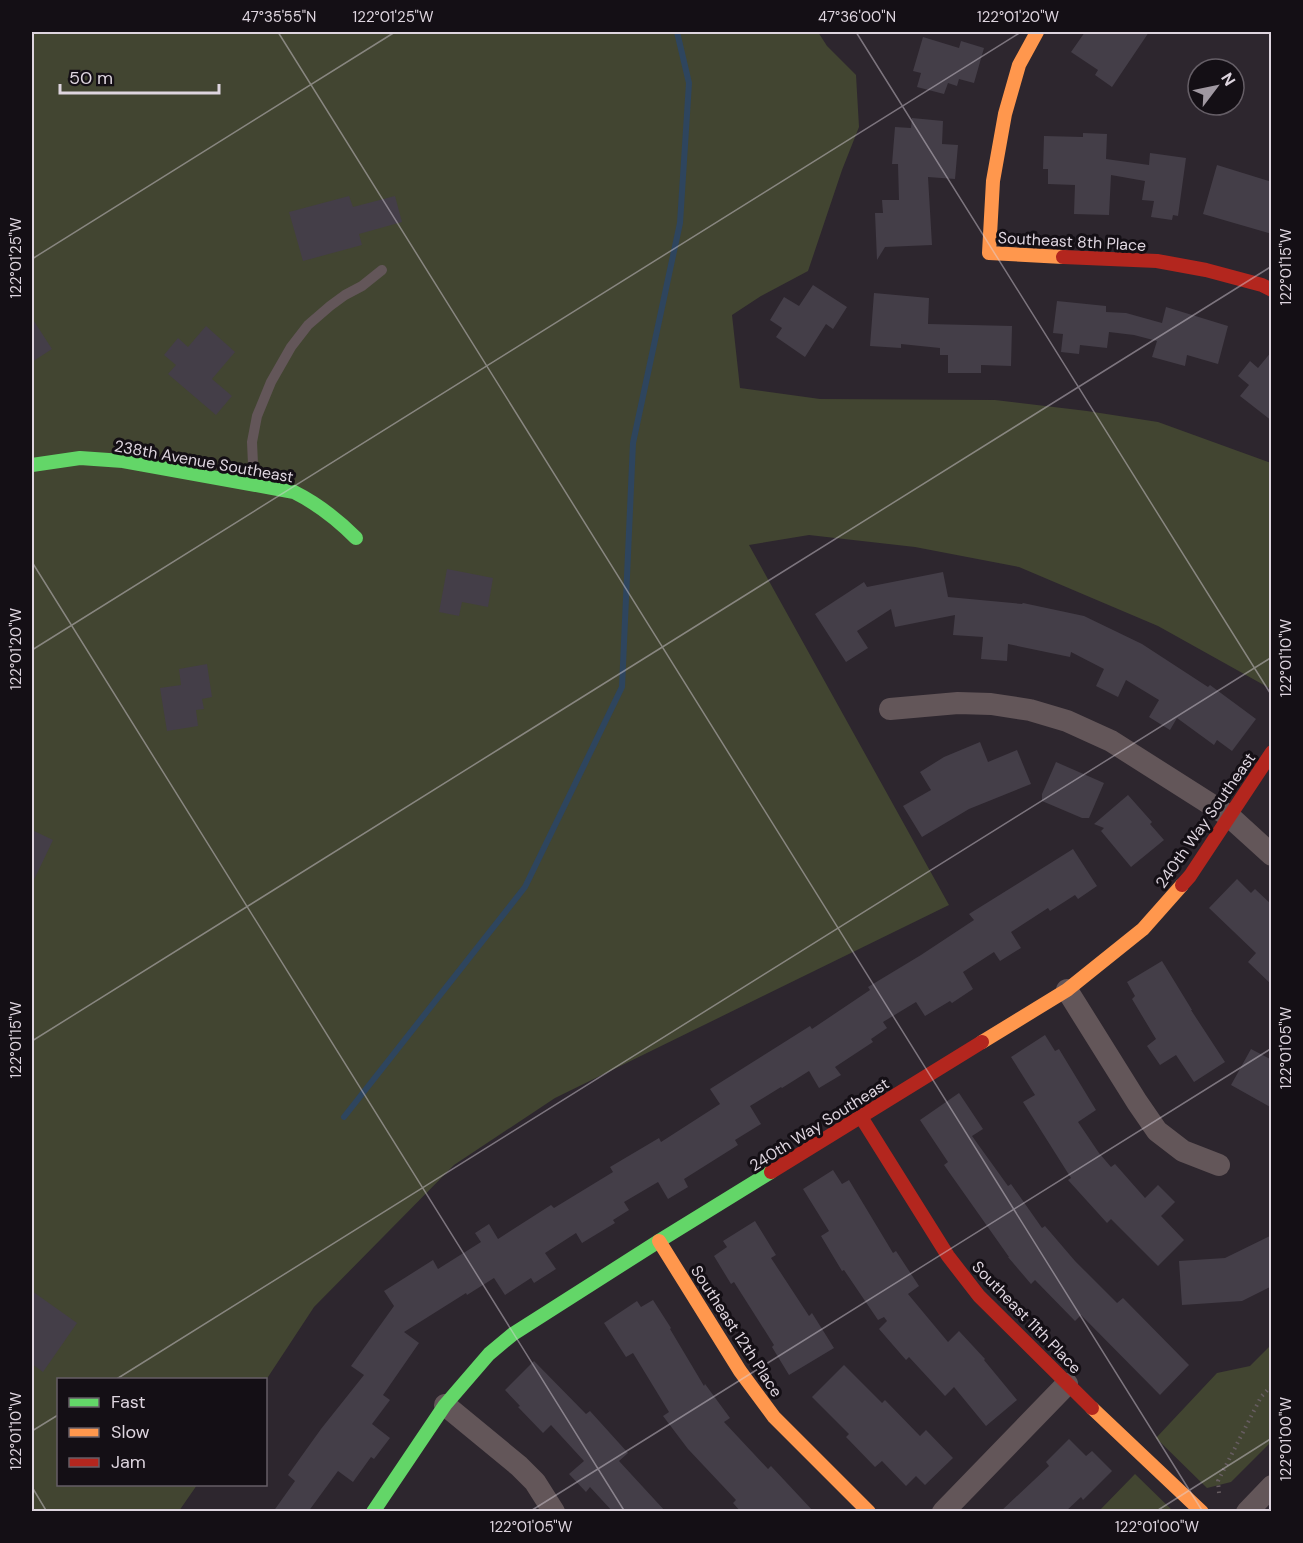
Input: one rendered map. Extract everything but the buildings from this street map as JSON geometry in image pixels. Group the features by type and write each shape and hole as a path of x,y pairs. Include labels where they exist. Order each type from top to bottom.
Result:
{"street":[{"name":"Southeast 8th Place","path":"1036,32 1019,65 1005,114 993,181 989,253 1157,261 1206,270 1262,285 1272,290"},
{"name":"238th Avenue Southeast","path":"32,465 80,458 123,461 294,492 330,512 356,538"},
{"path":"890,709 958,703 991,704 1030,710 1067,721 1111,741 1229,816 1272,855"},
{"name":"240th Way Southeast","path":"374,1512 445,1405 489,1354 513,1334 1067,990 1143,929 1190,876 1272,752"},
{"path":"1067,990 1157,1131 1183,1151 1219,1165"},
{"name":"Southeast 11th Place","path":"861,1117 948,1256 979,1296 1067,1384 1203,1512"},
{"name":"Southeast 12th Place","path":"660,1241 740,1371 774,1417 869,1512"},
{"path":"943,1512 1067,1384"},
{"path":"445,1405 519,1466 535,1482 554,1512"},
{"path":"1247,1512 1272,1486"}],"lane":[{"path":"248,484 253,464 252,442 257,416 271,382 291,347 308,325 330,306 382,270"}],"path":[{"path":"1221,1501 1218,1481 1261,1397 1272,1385"}],"green space":[{"path":"32,32 818,32 827,46 856,75 859,127 808,271 761,296 732,315 740,388 820,399 995,400 1087,411 1158,422 1271,463 1271,689 1158,626 1019,567 915,547 809,535 749,545 949,905 555,1098 454,1165 314,1307 267,1378 57,1378 57,1486 196,1486 179,1511 32,1511"},
{"path":"1271,1345 1271,1442 1231,1482 1207,1488 1156,1438 1217,1373 1250,1366"},
{"path":"1135,1474 1173,1511 1099,1511"}],"waterway":[{"path":"344,1117 525,887 622,687 633,443 680,223 689,83 677,32"}],"traffic: fast":[{"path":"32,465 80,458 123,461 294,492 327,512 356,538"},
{"path":"373,1512 445,1405 489,1354 513,1334 771,1172"}],"traffic: slow":[{"path":"1037,32 1019,65 1005,114 993,181 989,253 1063,257"},
{"path":"982,1042 1067,990 1143,929 1182,885"},
{"path":"659,1241 740,1371 774,1417 869,1512"},
{"path":"1092,1408 1202,1512"}],"traffic: jam":[{"path":"1063,257 1157,261 1206,270 1262,285 1272,290"},
{"path":"1182,885 1272,752"},
{"path":"771,1172 982,1042"},
{"path":"861,1117 948,1256 979,1296 1092,1408"}]}
